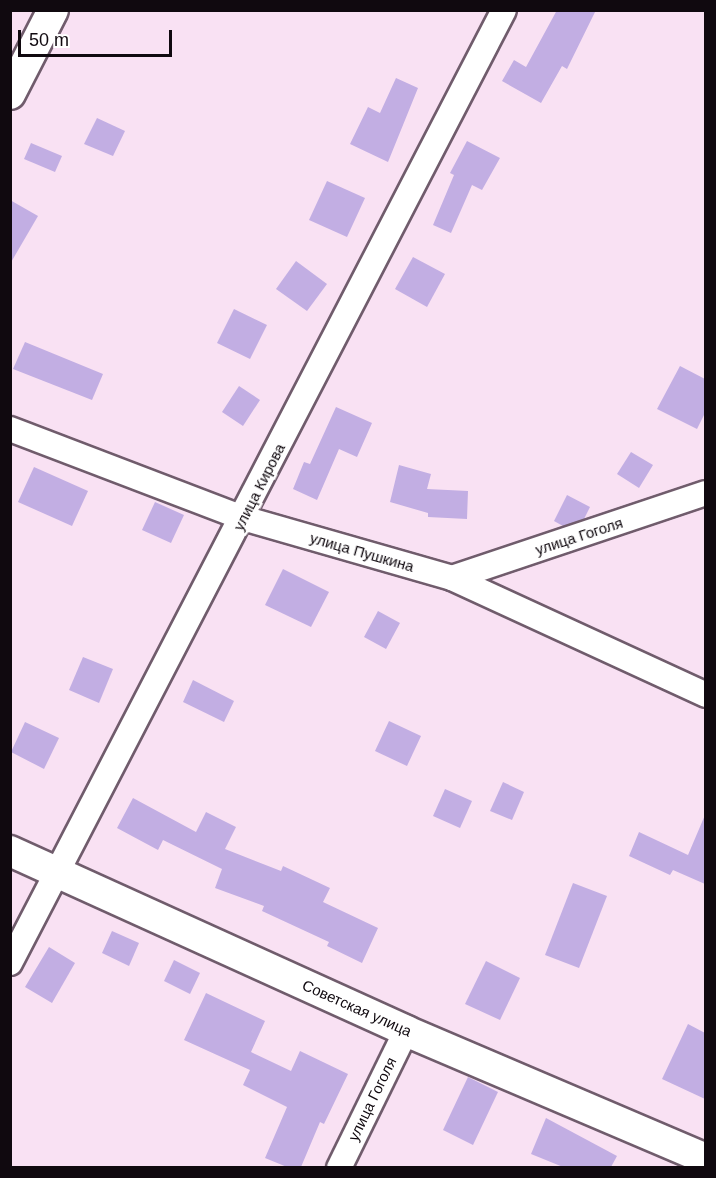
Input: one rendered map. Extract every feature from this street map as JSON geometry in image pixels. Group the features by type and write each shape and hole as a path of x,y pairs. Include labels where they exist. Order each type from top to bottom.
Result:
{"main road":[{"path":"10,94 52,10"},
{"name":"Советская улица","path":"10,851 406,1031 705,1159"}],"street":[{"name":"улица Кирова","path":"10,963 243,518 504,10"},
{"name":"улица Пушкина","path":"10,429 243,518 452,578 705,695"},
{"name":"улица Гоголя","path":"452,578 705,494"},
{"name":"улица Гоголя","path":"339,1167 406,1031"}],"building":[{"path":"557,10 596,10 567,69 562,66 541,103 502,81 514,60 526,67"},
{"path":"396,78 418,88 388,162 350,144 368,107 380,113"},
{"path":"97,118 125,131 113,156 84,144"},
{"path":"467,141 500,158 482,190 472,185 451,233 433,225 454,175 450,173"},
{"path":"31,143 62,156 55,172 24,159"},
{"path":"327,181 365,198 347,237 309,220"},
{"path":"10,200 38,216 10,264"},
{"path":"413,257 445,274 427,307 395,289"},
{"path":"296,261 327,284 307,311 276,289"},
{"path":"234,309 267,325 250,359 217,343"},
{"path":"25,342 103,374 92,400 13,369"},
{"path":"680,366 705,379 705,413 697,429 657,409"},
{"path":"239,386 260,400 243,426 222,412"},
{"path":"336,407 372,423 357,457 339,449 317,500 293,489 304,462 310,464"},
{"path":"631,452 653,465 639,488 617,474"},
{"path":"399,465 431,474 427,489 468,491 467,519 428,517 428,513 390,502"},
{"path":"34,467 88,491 72,526 18,502"},
{"path":"567,495 590,507 584,519 563,526 554,521"},
{"path":"155,502 184,515 171,543 142,530"},
{"path":"283,569 329,592 311,627 265,605"},
{"path":"378,611 400,623 386,649 364,637"},
{"path":"83,657 113,669 99,703 69,690"},
{"path":"193,680 234,701 224,722 183,702"},
{"path":"389,721 421,736 407,766 375,751"},
{"path":"25,722 59,738 44,769 11,752"},
{"path":"503,782 524,792 512,820 490,811"},
{"path":"445,789 472,801 460,828 433,816"},
{"path":"133,798 196,832 206,812 236,827 225,849 281,871 283,866 330,888 323,902 378,928 362,963 327,946 329,942 262,911 264,906 215,888 222,869 163,840 158,850 117,828"},
{"path":"705,815 705,884 673,870 670,875 629,856 639,832 688,855"},
{"path":"573,883 607,896 579,968 545,955"},
{"path":"112,931 139,943 129,966 102,953"},
{"path":"49,947 75,963 52,1003 25,987"},
{"path":"174,960 200,973 190,994 164,981"},
{"path":"486,961 520,978 500,1020 465,1004"},
{"path":"206,993 265,1021 251,1052 291,1071 300,1051 348,1074 324,1124 320,1122 301,1167 287,1167 265,1158 287,1107 243,1085 250,1070 184,1040"},
{"path":"688,1024 705,1033 705,1099 662,1079"},
{"path":"468,1077 498,1092 473,1145 443,1130"},
{"path":"546,1118 617,1156 611,1167 563,1167 531,1154"}]}
